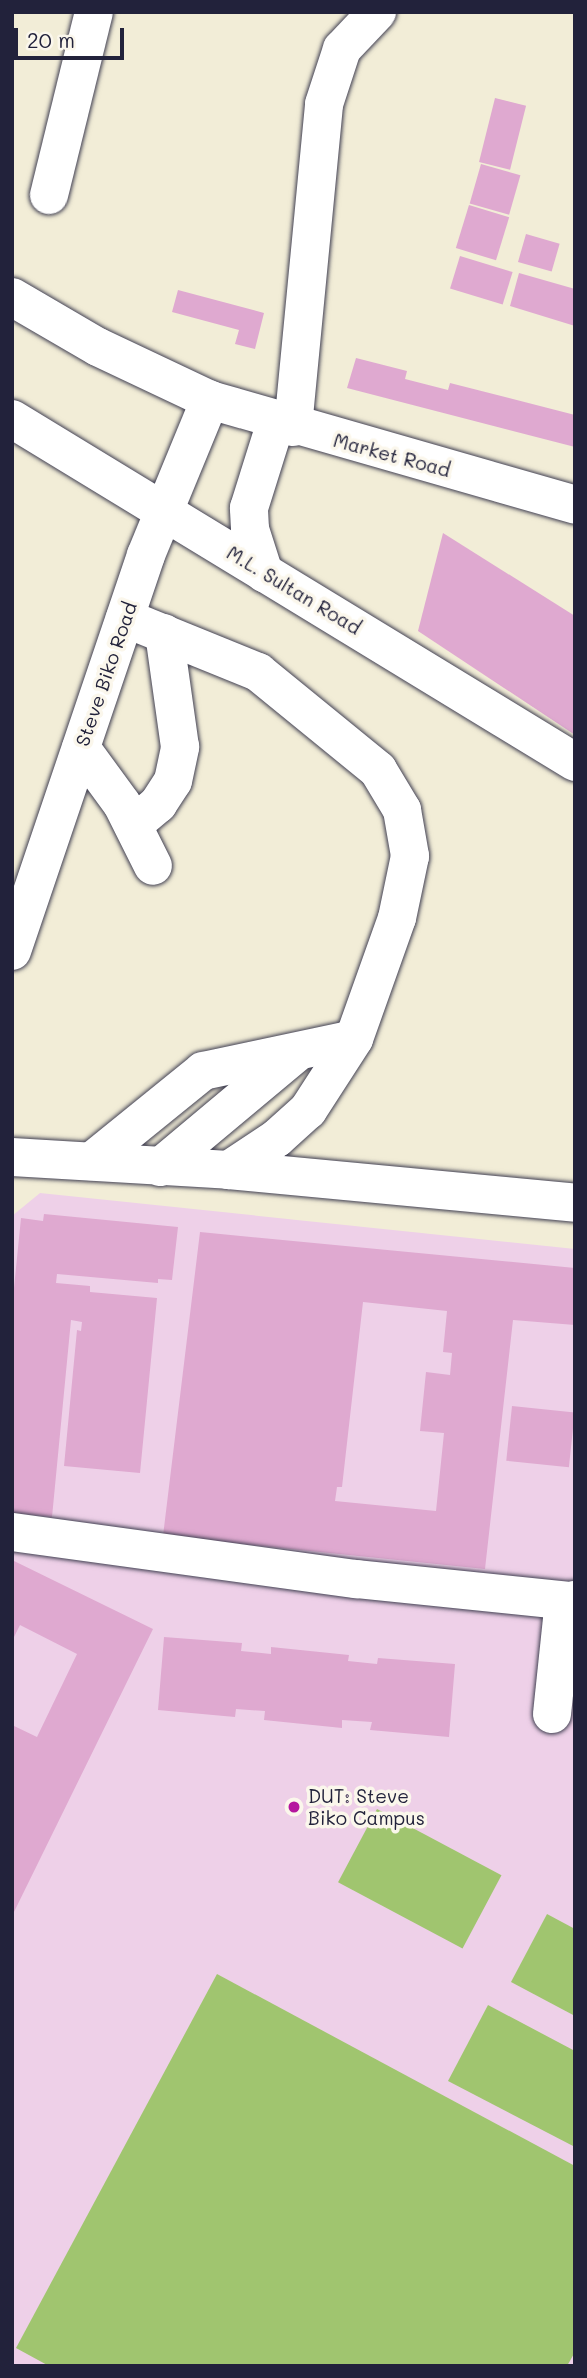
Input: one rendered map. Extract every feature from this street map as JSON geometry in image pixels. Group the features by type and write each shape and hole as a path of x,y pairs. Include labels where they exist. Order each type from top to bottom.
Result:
{"main road":[{"path":"49,195 94,12"},
{"path":"264,573 250,529 249,508 284,425 324,104 342,49 377,12"},
{"path":"12,298 98,347 210,400"},
{"name":"Market Road","path":"210,400 284,425 575,505"},
{"name":"Steve Biko Road","path":"12,951 24,876 81,748 163,512 210,400"},
{"name":"M.L. Sultan Road","path":"12,419 575,762"},
{"path":"125,618 222,655 285,692 378,770 402,810 410,856 397,918 354,1039 308,1110 276,1138 229,1170"},
{"path":"133,825 158,804 173,781 180,747 164,634"},
{"path":"81,748 133,825 153,866"},
{"path":"92,1160 204,1071 354,1039"},
{"path":"160,1167 301,1049"},
{"path":"12,1157 229,1170 575,1203"},
{"path":"12,1532 357,1578 572,1601 560,1630 552,1714"}],"shaded area":[{"name":"DUT: Steve Biko Campus","path":"40,1193 575,1249 575,2366 12,2366 12,1216"}],"green space":[{"path":"377,1809 501,1875 463,1948 338,1882"},
{"path":"547,1914 575,1929 575,2016 511,1982"},
{"path":"217,1974 575,2166 575,2352 567,2366 49,2366 16,2348"},
{"path":"488,2005 575,2051 575,2147 448,2081"}],"building":[{"path":"495,98 526,106 510,170 479,162"},
{"path":"481,164 520,175 509,215 470,203"},
{"path":"469,205 509,217 496,260 456,248"},
{"path":"526,234 560,244 552,272 518,262"},
{"path":"460,256 513,272 503,305 450,289"},
{"path":"519,273 575,289 575,326 510,306"},
{"path":"178,290 264,313 255,349 235,344 239,330 172,312"},
{"path":"356,358 407,371 405,379 448,390 450,383 575,415 575,447 347,388"},
{"path":"443,533 575,616 575,735 418,631"},
{"path":"44,1214 178,1227 172,1280 158,1279 158,1283 57,1274 56,1283 90,1286 90,1292 157,1298 140,1473 64,1466 77,1330 81,1331 82,1322 71,1320 52,1517 12,1513 12,1308 21,1218 43,1221"},
{"path":"200,1232 575,1268 575,1325 513,1320 485,1569 163,1536","holes":["363,1302 447,1311 443,1352 452,1353 450,1375 426,1372 420,1431 444,1433 436,1511 335,1501 337,1487 342,1487"]},
{"path":"512,1406 575,1413 569,1467 506,1461"},
{"path":"12,1560 153,1629 12,1916 12,1725 37,1737 77,1654 20,1625 12,1641"},
{"path":"164,1637 242,1643 241,1651 271,1654 271,1647 349,1655 348,1661 377,1664 378,1658 455,1664 449,1737 370,1730 372,1722 342,1720 342,1728 264,1720 265,1711 236,1709 235,1717 158,1710"}],"place":[{"name":"DUT: Steve Biko Campus","path":"294,1807"}]}
